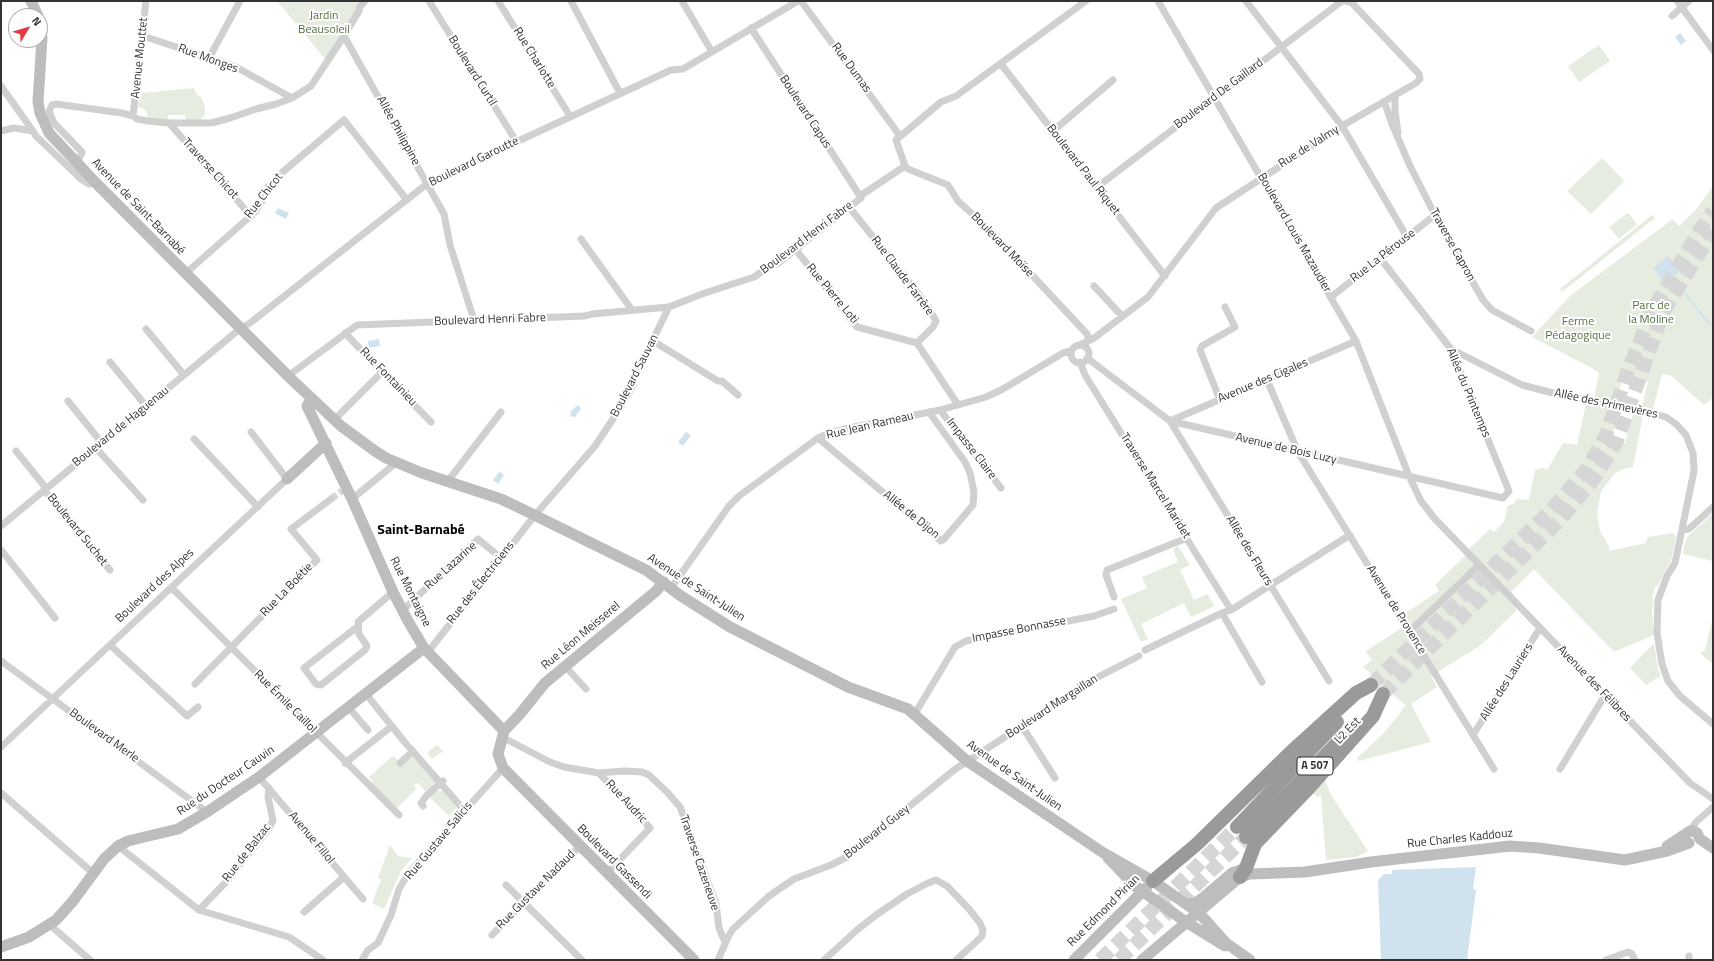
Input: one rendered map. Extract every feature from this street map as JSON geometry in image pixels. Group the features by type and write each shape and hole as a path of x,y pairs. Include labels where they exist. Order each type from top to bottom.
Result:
{"highway":[{"name":"L2 Est","path":"1153,881 1197,844 1290,753 1356,693 1371,685 1242,832 1383,694 1373,716 1256,844 1243,872"}],"street":[{"name":"Avenue Mouttet","path":"133,116 146,1"},
{"path":"209,58 240,1"},
{"path":"76,161 81,156 82,152 54,123 49,111 52,105 56,104 133,116 137,119 169,123 210,123 276,104 292,98 311,86 344,36 359,11 359,8 365,1"},
{"name":"Boulevard Curtil","path":"429,1 516,141"},
{"name":"Rue Charlotte","path":"498,1 570,116"},
{"path":"571,1 620,93"},
{"path":"682,1 712,52"},
{"name":"Boulevard Garoutte","path":"241,328 250,323 428,183 671,70 683,69 798,1"},
{"name":"Rue Dumas","path":"801,1 900,136"},
{"path":"905,166 896,140 900,136 941,102 956,96 1086,1"},
{"name":"Boulevard Louis Mazaudier","path":"1158,1 1262,177 1356,341 1409,476"},
{"path":"1246,1 1342,126 1407,237"},
{"path":"1343,1 1352,3 1419,74 1420,79 1416,83 1395,95"},
{"name":"Boulevard De Gaillard","path":"1097,187 1343,1"},
{"path":"1672,16 1679,4 1689,1"},
{"path":"1679,4 1713,50"},
{"name":"Boulevard Capus","path":"751,28 860,196"},
{"name":"Rue Monges","path":"143,36 236,67 292,98"},
{"name":"Allée Philippine","path":"344,36 428,183 444,214 450,246 474,320"},
{"name":"Avenue de Saint-Barnabé","path":"42,48 38,102 40,113 49,133 96,183 288,376"},
{"name":"Boulevard Paul Riquet","path":"1001,64 1165,276"},
{"path":"1053,131 1113,80"},
{"path":"1,86 36,136 81,179 89,184 96,183"},
{"name":"Rue de Valmy","path":"1165,276 1216,208 1342,126 1395,95"},
{"name":"Traverse Capron","path":"1395,95 1398,137"},
{"name":"Traverse Capron","path":"1384,102 1410,166 1435,215 1483,300 1492,310 1531,331"},
{"name":"Rue Chicot","path":"186,273 251,216 278,176 344,120 407,200"},
{"name":"Traverse Chicot","path":"169,123 251,216"},
{"path":"1,131 14,128 33,131"},
{"name":"Boulevard Henri Fabre","path":"288,376 358,325 585,316 592,314 669,307 702,294 754,277 773,264 777,264 861,198 860,196 905,166"},
{"name":"Boulevard Moïse","path":"905,166 908,170 948,185 958,201 995,236 1087,334 1089,339"},
{"name":"Rue Claude Farrère","path":"849,207 925,302 936,321 934,327 917,343"},
{"name":"Rue La Pérouse","path":"1331,297 1435,215"},
{"path":"581,239 632,310"},
{"name":"Rue Pierre Loti","path":"796,250 857,327 917,343"},
{"name":"Allée du Printemps","path":"1380,258 1451,349 1509,491 1503,498"},
{"path":"1080,345 1088,349 1087,358 1080,362 1073,359 1071,351 1073,348 1089,339 1094,338 1148,297 1165,276"},
{"path":"1094,286 1122,316"},
{"name":"Boulevard Sauvan","path":"535,515 576,470 602,436 632,385 669,307"},
{"path":"1218,397 1200,350 1202,346 1235,327 1225,307"},
{"name":"Boulevard de Haguenau","path":"1,526 241,328"},
{"path":"146,329 184,375"},
{"name":"Rue Fontainieu","path":"345,333 431,422"},
{"path":"653,341 718,381 722,381 738,396"},
{"name":"Avenue des Cigales","path":"1170,421 1218,397 1267,380 1356,341"},
{"path":"917,343 958,405"},
{"name":"Allée des Primevères","path":"1451,349 1522,385 1666,417 1676,424 1686,435 1691,446 1694,460 1675,563 1667,576 1656,607 1657,633 1662,664 1668,681 1680,696 1713,724"},
{"name":"Rue Jean Rameau","path":"668,585 729,506 739,496 818,438 849,428 940,410 986,397 1003,389 1050,360 1063,353 1071,351"},
{"name":"Avenue de Bois Luzy","path":"1087,358 1170,421 1298,452 1503,498"},
{"path":"110,362 146,406"},
{"name":"Traverse Marcel Maridet","path":"1080,362 1085,375 1231,610"},
{"path":"334,420 382,372"},
{"name":"Avenue de Saint-Julien","path":"288,376 334,420 375,451 397,462 501,499 535,515 646,570 703,611 730,627 848,687 908,709 967,762 1102,852 1153,881 1187,904 1199,913 1226,943 1235,950"},
{"name":"Avenue de Provence","path":"1267,380 1298,452 1494,769"},
{"name":"Rue Montaigne","path":"311,399 307,406 326,443 344,489 352,498 393,592 403,610 426,650 503,734"},
{"path":"68,401 101,442"},
{"name":"Impasse Claire","path":"940,410 1001,488"},
{"path":"448,481 501,412"},
{"name":"Allée de Dijon","path":"818,438 941,541 944,540 974,505 974,492 970,472 965,462 929,412"},
{"name":"Allée des Fleurs","path":"1170,421 1329,681"},
{"path":"251,432 287,479"},
{"path":"194,439 258,507"},
{"name":"Boulevard des Alpes","path":"1,747 326,443"},
{"path":"95,447 143,500"},
{"name":"Boulevard Suchet","path":"16,451 110,570"},
{"path":"352,498 397,462"},
{"name":"Avenue des Félibres","path":"1409,476 1421,501 1435,519 1690,783 1713,799"},
{"name":"Rue La Boétie","path":"195,684 317,560 291,529 331,499"},
{"path":"1682,530 1689,529 1713,507"},
{"name":"Rue des Électriciens","path":"426,650 535,515"},
{"path":"1145,650 1231,610 1350,535"},
{"path":"1114,597 1106,575 1107,570 1187,538"},
{"name":"Rue Lazarine","path":"403,610 478,539 501,558"},
{"path":"1,550 55,618"},
{"path":"1409,632 1479,565"},
{"name":"Rue Léon Meisserel","path":"503,734 545,683 655,592 668,585"},
{"name":"Rue Émile Caillol","path":"172,588 316,734 399,815"},
{"path":"357,627 366,648 320,685 316,684 304,668 357,627 359,620 393,592"},
{"name":"Impasse Bonnasse","path":"914,715 955,647 966,641 1094,616 1114,609"},
{"path":"1222,613 1262,682"},
{"name":"Allée des Lauriers","path":"1473,735 1540,628"},
{"path":"110,645 187,716 198,707"},
{"name":"Rue du Docteur Cauvin","path":"1,947 29,937 50,925 66,910 110,851 128,841 178,829 207,812 316,734 366,694 426,650"},
{"name":"Boulevard Margaillan","path":"967,762 1096,678 1138,656"},
{"name":"Boulevard Merle","path":"1,661 207,812"},
{"path":"565,666 586,689"},
{"path":"366,694 410,748 442,782 464,810"},
{"path":"1560,769 1605,694"},
{"path":"349,708 368,730"},
{"path":"346,763 392,726"},
{"path":"1022,726 1055,778"},
{"path":"503,734 498,754 503,768"},
{"name":"Rue Audric","path":"503,734 550,762 564,767 599,772 650,828 607,873"},
{"path":"400,763 410,748"},
{"name":"Boulevard Guey","path":"718,960 725,942 733,929 769,896 794,879 831,865 846,857 954,770 967,762"},
{"name":"Boulevard Gassendi","path":"503,768 694,960"},
{"name":"Rue Gustave Salicis","path":"362,960 368,950 378,943 391,915 400,889 408,874 503,768"},
{"name":"Traverse Cazeneuve","path":"599,772 642,772 649,775 680,807 716,904 719,928 725,942"},
{"name":"Avenue Fillol","path":"259,776 363,899"},
{"path":"424,806 420,803 442,782"},
{"name":"Rue de Balzac","path":"199,910 225,883 270,827 273,820 268,797 269,788"},
{"path":"1,793 93,873"},
{"path":"1713,807 1692,837 1713,850"},
{"name":"Rue Charles Kaddouz","path":"1187,904 1198,901 1232,873 1305,872 1371,862 1510,846 1539,848 1625,860 1667,851 1692,837"},
{"path":"118,846 199,910 289,937 323,960"},
{"name":"Rue Gustave Nadaud","path":"492,935 580,846"},
{"name":"Avenue de Saint-Julien","path":"1102,852 1116,868 1142,891 1220,944 1235,950"},
{"path":"1142,960 1186,922 1199,913 1243,872"},
{"path":"304,912 344,877"},
{"path":"825,960 857,930 876,915 907,894 936,880 947,886 969,909 980,923 983,930 982,936 956,960"},
{"name":"Rue Edmond Pirian","path":"1074,960 1153,881"},
{"path":"506,885 582,960"},
{"path":"50,925 90,960"},
{"path":"1235,950 1250,960"},
{"path":"1606,960 1628,952 1632,954 1635,960"}],"green space":[{"name":"Jardin Beausoleil","path":"277,1 362,1 326,60"},
{"path":"1599,45 1610,61 1579,82 1568,66"},
{"path":"194,88 196,94 201,97 205,107 205,114 200,121 186,121 185,115 168,115 168,121 148,119 146,111 141,107 138,107 139,99 143,93"},
{"path":"1602,158 1624,181 1591,214 1567,191"},
{"name":"Parc de la Moline","path":"1713,186 1713,398 1707,403 1703,404 1670,375 1662,374 1653,409 1642,407 1648,382 1623,377 1614,409 1618,411 1611,441 1625,444 1633,413 1643,415 1633,467 1623,469 1614,474 1601,491 1597,513 1600,531 1609,546 1609,551 1646,543 1648,537 1673,533 1676,536 1671,561 1657,587 1655,586 1652,599 1654,600 1652,611 1654,635 1614,652 1534,569 1512,591 1516,611 1481,645 1431,676 1437,687 1411,704 1431,742 1359,761 1357,758 1382,735 1406,706 1363,667 1372,660 1366,651 1409,623 1404,614 1439,591 1435,585 1490,529 1494,532 1504,522 1508,505 1514,504 1516,499 1529,500 1535,470 1543,468 1547,470 1563,443 1577,445 1586,404 1593,405 1599,373 1532,337 1570,296 1673,219 1679,226 1696,210"},
{"path":"1628,213 1637,224 1619,239 1609,227"},
{"path":"1652,215 1655,218 1562,292 1560,289"},
{"path":"1713,513 1713,561 1683,554 1686,538"},
{"path":"1178,546 1190,565 1180,570 1194,600 1207,594 1215,606 1191,617 1184,603 1141,624 1148,639 1141,642 1121,599 1147,588 1142,577 1178,562 1173,549"},
{"path":"1713,616 1713,664 1701,654 1702,651 1705,651"},
{"path":"1654,643 1658,669 1661,676 1646,685 1630,668"},
{"path":"437,745 443,751 432,759 427,753"},
{"path":"413,755 436,782 425,791 418,783 414,785 416,789 396,809 371,784 373,781 369,777 393,756 402,764"},
{"path":"1325,780 1331,795 1368,851 1356,857 1326,860 1321,795 1317,797 1313,793"},
{"path":"436,791 443,791 457,807 449,816 429,797"},
{"path":"390,845 398,856 412,858 401,871 384,909 372,903 381,880 378,878"}],"water":[{"path":"1680,33 1686,41 1681,45 1675,37"},
{"path":"278,208 289,213 286,219 275,213"},
{"path":"1668,256 1680,271 1665,283 1653,268"},
{"path":"379,339 380,346 369,348 368,341"},
{"path":"578,405 581,409 575,417 570,416 571,411"},
{"path":"686,432 691,435 683,446 678,442"},
{"path":"499,472 504,475 498,484 493,480"},
{"path":"1476,867 1473,889 1476,890 1467,960 1381,960 1378,880 1384,874 1392,874 1392,870"}],"waterway":[{"path":"1672,277 1710,325"}],"tunnel":[{"path":"1371,685 1549,512 1586,470 1606,435 1628,370 1654,307 1699,231 1713,211"},
{"path":"1383,694 1559,521 1594,479 1617,441 1663,313 1713,231"},
{"path":"331,499 342,491"},
{"path":"1100,960 1237,827"},
{"path":"1119,960 1246,837"}],"district":[{"name":"Saint-Barnabé","path":"421,531"}],"park label":[{"name":"Ferme Pédagogique","path":"1578,329"}]}
